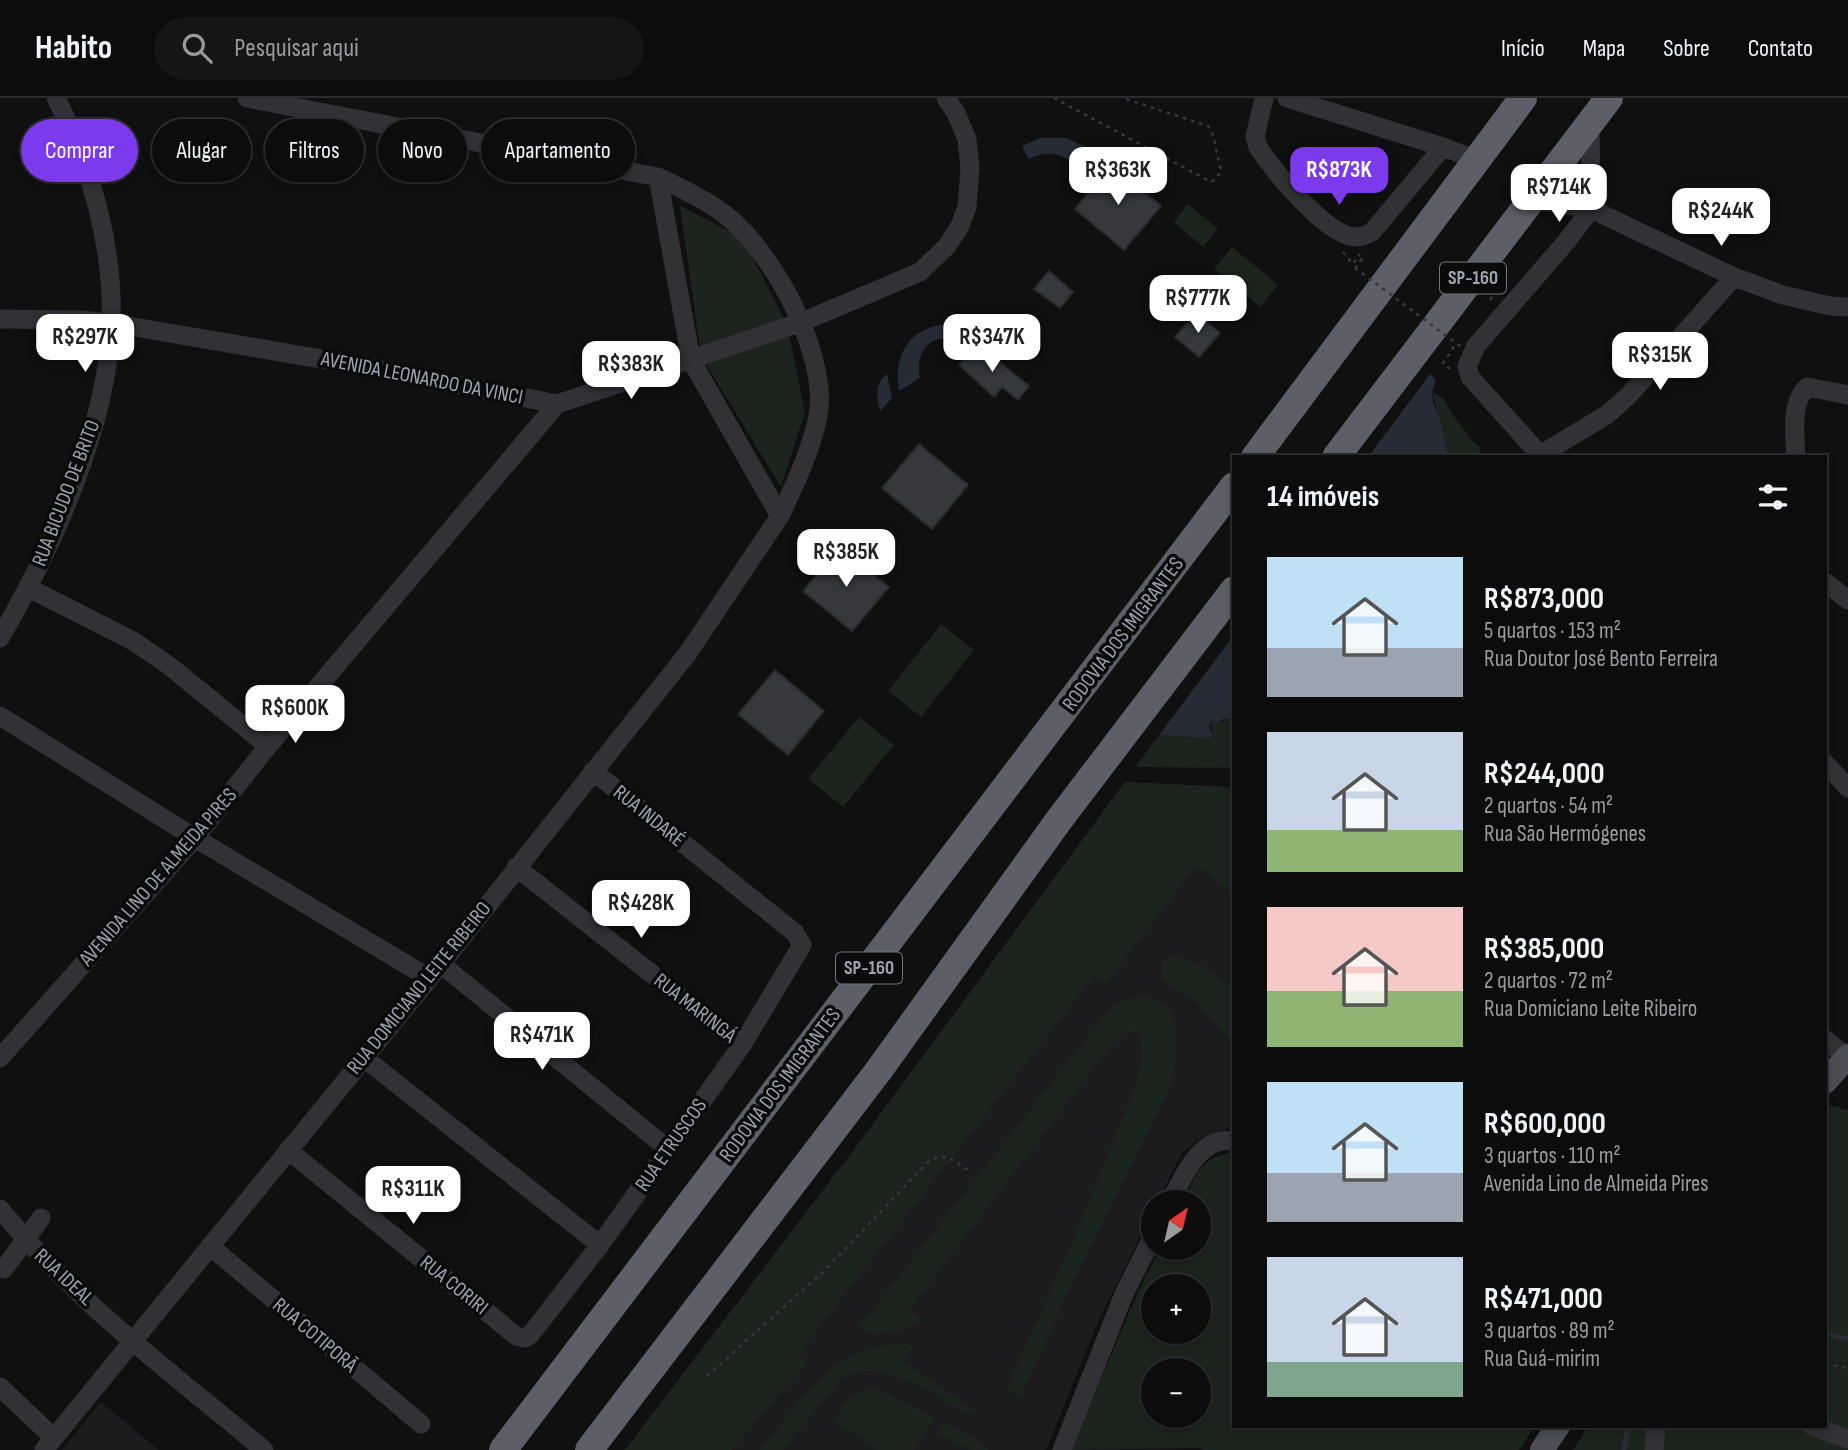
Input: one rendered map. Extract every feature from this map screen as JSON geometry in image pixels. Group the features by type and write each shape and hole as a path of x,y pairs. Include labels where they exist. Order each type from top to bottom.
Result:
{"highway":[{"name":"SP-160","path":"1256,455 1523,98"},
{"name":"SP-160","path":"1338,455 1609,98"},
{"name":"RODOVIA DOS IMIGRANTES","path":"504,1447 1232,489"},
{"path":"589,1450 879,1070 1059,820 1232,593"}],"main road":[{"path":"1827,1080 1848,1057"},
{"path":"1542,1450 1557,1428"}],"street":[{"name":"RUA BICUDO DE BRITO","path":"0,638 29,588 88,446 106,374 111,323 107,256 94,194 71,128 56,98"},
{"name":"RUA DOMICIANO LEITE RIBEIRO","path":"49,1444 435,971 688,653 780,516 806,460 818,414 816,366 802,322 758,248 729,218 703,200 658,177 247,98"},
{"name":"AVENIDA LEONARDO DA VINCI","path":"0,319 111,323 362,366 557,404 802,322 920,272 947,246 960,226 967,207 967,139 946,98"},
{"path":"1264,98 1255,137 1258,147 1318,219 1348,236 1358,237 1372,232 1443,147"},
{"path":"1287,98 1477,160"},
{"path":"1540,455 1461,374 1476,346 1591,209 1590,123"},
{"path":"658,177 691,360 780,516"},
{"path":"1532,200 1591,209 1734,276 1783,295 1830,306 1848,306"},
{"path":"1543,455 1608,414 1629,395 1734,276"},
{"path":"1796,455 1794,425 1799,395 1807,387 1848,395"},
{"name":"AVENIDA LINO DE ALMEIDA PIRES","path":"0,1058 195,838 268,746 557,404"},
{"path":"1827,584 1848,600"},
{"path":"29,588 133,641 167,664 268,746"},
{"path":"0,716 195,838 435,971 668,1149"},
{"path":"1827,766 1848,788"},
{"name":"RUA INDARÉ","path":"593,771 802,941"},
{"name":"RUA MARINGÁ","path":"516,867 742,1045"},
{"name":"RUA ETRUSCOS","path":"525,1338 531,1334 600,1245 742,1045 799,953 802,941"},
{"path":"1827,1041 1848,1057"},
{"path":"363,1057 600,1245"},
{"path":"1177,1190 1195,1157 1212,1144 1232,1141"},
{"name":"RUA CORIRI","path":"288,1150 516,1336 525,1338"},
{"name":"RUA IDEAL","path":"0,1209 26,1240 132,1341 264,1450"},
{"path":"4,1269 41,1218"},
{"name":"RUA COTIPORÃ","path":"210,1247 421,1424"},
{"path":"1062,1450 1124,1294 1141,1260"},
{"path":"0,1387 49,1444"},
{"path":"1654,1450 1656,1428"},
{"path":"1818,1428 1848,1439"}],"path":[{"path":"1054,98 1211,182 1216,179 1221,171 1213,135 1208,126 1123,98"},
{"path":"1355,268 1458,345 1443,363 1461,374"},
{"path":"707,1376 824,1271 930,1160 938,1156 948,1157 969,1171"},
{"path":"1827,1364 1848,1368"}],"shaded area":[{"path":"1040,138 1066,138 1088,148 1075,164 1053,154 1029,159 1022,146"},
{"path":"1188,204 1218,229 1203,247 1174,222"},
{"path":"680,206 743,238 787,325 805,412 781,487 701,356"},
{"path":"1232,247 1278,285 1260,307 1214,269"},
{"path":"948,324 944,339 926,346 920,358 920,378 899,391 899,365 907,345 923,331"},
{"path":"887,374 892,398 880,411 878,386"},
{"path":"1430,374 1436,380 1432,391 1433,402 1448,455 1369,455"},
{"path":"1432,391 1445,400 1475,444 1480,446 1479,455 1448,455"},
{"path":"941,624 974,650 921,717 888,691"},
{"path":"1232,638 1232,718 1223,719 1219,723 1210,722 1209,728 1213,736 1209,738 1159,735"},
{"path":"859,717 894,745 843,807 808,779"},
{"path":"1232,718 1232,768 1135,767 1159,735 1212,737 1210,722 1219,723"},
{"path":"1125,782 1232,787 1232,1127 1202,1138 1182,1153 1163,1190 1141,1190 1141,1235 1096,1326 1046,1450 625,1450 853,1151"},
{"path":"1125,782 1232,787 1232,892 1197,865 1106,983 1095,975 798,1354 807,1363 732,1450 625,1450 853,1151"},
{"path":"1171,955 1202,966 1232,986 1232,1042 1195,1001 1162,979 1162,962"},
{"path":"1143,997 1164,1005 1174,1021 1177,1043 1171,1087 1068,1293 1022,1394 1012,1394 1008,1386 1075,1236 1135,1087 1142,1057 1139,1035 1133,1031 1125,1032 1109,1048 910,1309 921,1320 891,1332 874,1333 861,1329 861,1325 1112,1006 1120,1001"},
{"path":"1827,1105 1848,1110 1848,1450 1573,1450 1587,1428 1827,1428"},
{"path":"1232,1154 1232,1428 1534,1428 1519,1450 1071,1450 1141,1286 1141,1344 1211,1344 1211,1274 1147,1274 1154,1260 1211,1260 1211,1190 1189,1190 1205,1165 1219,1156"},
{"path":"895,1343 915,1345 903,1361 977,1411 970,1415 923,1388 887,1374 869,1371 853,1373 839,1382 783,1450 758,1450 834,1363 864,1350"},
{"path":"870,1389 883,1391 935,1418 914,1450 878,1450 837,1422 840,1410 848,1400"},
{"path":"101,1402 159,1450 62,1450"},
{"path":"944,1422 977,1439 989,1450 971,1450 937,1433"}],"building":[{"path":"1111,165 1161,206 1124,250 1075,209"},
{"path":"1049,271 1073,292 1060,308 1034,289"},
{"path":"1196,313 1220,333 1199,357 1175,337"},
{"path":"977,344 1029,386 1018,400 1002,387 994,397 959,365"},
{"path":"919,444 968,485 932,529 882,488"},
{"path":"840,547 889,587 852,631 803,591"},
{"path":"775,670 824,711 788,755 738,714"}],"waterway":[{"path":"1832,1335 1848,1339"},
{"path":"1624,1450 1628,1428"}]}
